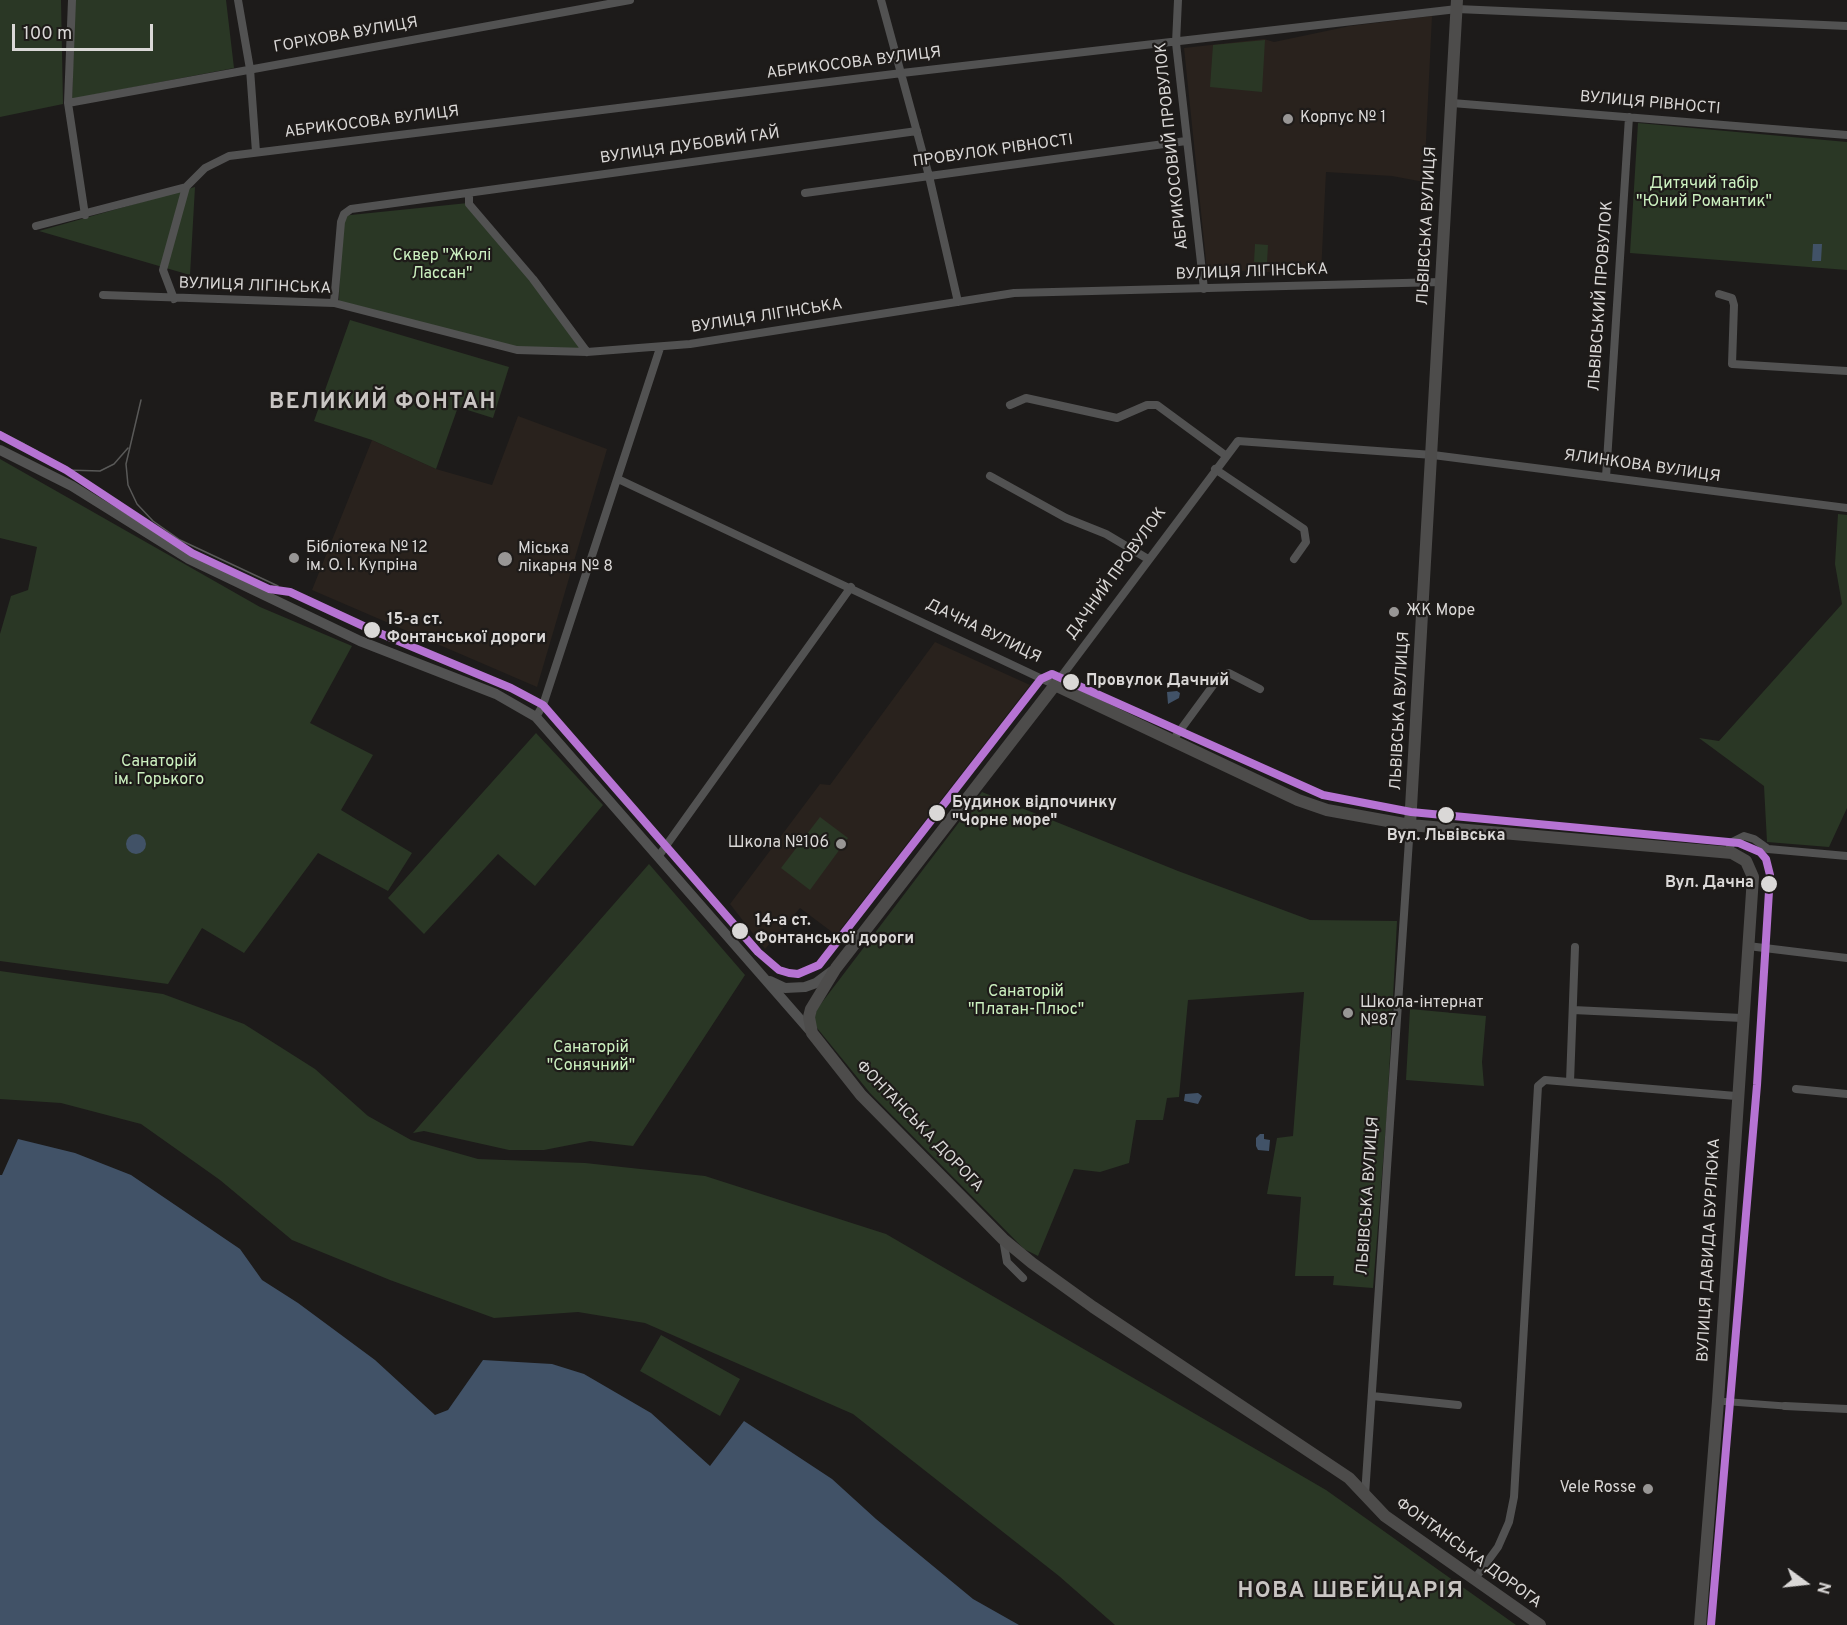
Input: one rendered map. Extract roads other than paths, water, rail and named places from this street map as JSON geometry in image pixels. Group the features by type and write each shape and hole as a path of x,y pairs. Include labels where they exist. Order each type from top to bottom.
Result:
{"main road":[{"name":"ЛЬВІВСЬКА ВУЛИЦЯ","path":"1410,825 1457,4"},
{"name":"ДАЧНА ВУЛИЦЯ","path":"1055,685 1298,800 1327,810 1410,825 1728,852"},
{"name":"ДАЧНИЙ ПРОВУЛОК","path":"812,1033 809,1017 811,1009 837,968 1055,685"},
{"name":"ВУЛИЦЯ ДАВИДА БУРЛЮКА","path":"1700,1625 1718,1401 1736,1095 1753,877 1746,861 1728,852"},
{"name":"ФОНТАНСЬКА ДОРОГА","path":"812,1033 861,1095 1003,1239 1092,1307 1349,1478 1385,1516 1540,1625"}],"street":[{"path":"72,0 68,104 85,214"},
{"path":"238,0 250,69 256,152"},
{"name":"ГОРІХОВА ВУЛИЦЯ","path":"68,104 630,0"},
{"path":"881,0 929,176 958,302"},
{"name":"АБРИКОСОВИЙ ПРОВУЛОК","path":"1178,0 1176,43 1204,289"},
{"name":"АБРИКОСОВА ВУЛИЦЯ","path":"186,187 205,168 229,156 256,152 902,73 1176,43 1457,4 1847,26"},
{"name":"ВУЛИЦЯ РІВНОСТІ","path":"1452,103 1847,135"},
{"name":"ЛЬВІВСЬКИЙ ПРОВУЛОК","path":"1606,477 1629,117"},
{"name":"ВУЛИЦЯ ДУБОВИЙ ГАЙ","path":"334,303 341,222 347,211 469,194 485,189 917,131"},
{"name":"ПРОВУЛОК РІВНОСТІ","path":"805,193 1186,141"},
{"path":"36,226 186,187"},
{"path":"174,299 163,270 186,187"},
{"path":"469,194 469,204 533,279 587,352"},
{"name":"ВУЛИЦЯ ЛІГІНСЬКА","path":"102,295 334,303 517,350 587,352 660,348 1014,293 1441,282"},
{"path":"1719,294 1732,298 1734,305 1732,364 1847,371"},
{"path":"536,717 543,705 660,348"},
{"path":"1010,405 1026,398 1116,418 1152,404 1225,455"},
{"name":"ДАЧНИЙ ПРОВУЛОК","path":"1055,685 1235,442 1242,440 1433,454"},
{"name":"ФОНТАНСЬКА ДОРОГА","path":"0,450 72,486 189,559 360,641 496,694 536,717 812,1033"},
{"name":"ЯЛИНКОВА ВУЛИЦЯ","path":"1433,454 1847,508"},
{"path":"1215,469 1304,529 1306,542 1294,559"},
{"path":"990,476 1066,518 1106,534 1148,559"},
{"name":"ДАЧНА ВУЛИЦЯ","path":"618,479 851,586 1055,685"},
{"path":"658,857 851,586"},
{"path":"1173,740 1220,676 1228,673 1260,689"},
{"name":"ЛЬВІВСЬКА ВУЛИЦЯ","path":"1365,1495 1410,825"},
{"path":"1728,852 1732,843 1744,836 1754,839 1768,849 1847,856"},
{"path":"1748,946 1847,958"},
{"path":"1570,1082 1575,948"},
{"name":"ДАЧНИЙ ПРОВУЛОК","path":"762,976 776,985 795,988 816,983 837,968"},
{"path":"1573,1010 1742,1018"},
{"path":"1474,1580 1498,1547 1509,1522 1514,1497 1536,1090 1545,1080 1736,1095"},
{"path":"1796,1089 1847,1094"},
{"path":"1003,1239 1007,1262 1023,1278"},
{"path":"1372,1396 1458,1405"},
{"path":"1718,1401 1847,1409"}],"water":[{"path":"1813,244 1822,244 1821,261 1812,261"},
{"path":"1167,692 1180,693 1179,698 1168,704"},
{"path":"136,834 143,837 146,844 143,851 136,854 129,851 126,844 129,837"},
{"path":"1198,1093 1202,1096 1198,1104 1184,1101 1185,1094"},
{"path":"1264,1134 1264,1139 1270,1140 1269,1151 1258,1150 1256,1138"},
{"path":"18,1139 75,1153 131,1175 240,1249 262,1280 298,1303 375,1360 435,1415 448,1410 483,1360 552,1364 584,1374 651,1413 710,1466 744,1421 832,1479 876,1519 973,1599 1019,1625 0,1625 0,1175"}],"tram line":[{"path":"141,400 126,464 128,485 137,504 153,521 180,540 278,586"},
{"path":"0,432 37,451 48,461"},
{"path":"66,470 100,471 114,464 128,448"}],"place":[{"name":"Корпус № 1","path":"1288,119"},
{"name":"Бібліотека № 12 ім. О. І. Купріна","path":"294,558"},
{"name":"Міська лікарня № 8","path":"505,559"},
{"name":"ЖК Море","path":"1394,612"},
{"name":"15-а ст. Фонтанської дороги","path":"372,630"},
{"name":"Провулок Дачний","path":"1071,682"},
{"name":"Будинок відпочинку \"Чорне море\"","path":"937,813"},
{"name":"Вул. Львівська","path":"1446,815"},
{"name":"Школа №106","path":"841,844"},
{"name":"Вул. Дачна","path":"1769,884"},
{"name":"14-а ст. Фонтанської дороги","path":"740,931"},
{"name":"Школа-інтернат №87","path":"1348,1013"},
{"name":"Vele Rosse","path":"1648,1489"}],"district":[{"name":"ВЕЛИКИЙ ФОНТАН","path":"383,404"},
{"name":"НОВА ШВЕЙЦАРІЯ","path":"1351,1593"}],"park label":[{"name":"Дитячий табір \"Юний Романтик\"","path":"1704,194"},
{"name":"Сквер \"Жюлі Лассан\"","path":"442,266"},
{"name":"Cанаторій ім. Горького","path":"159,772"},
{"name":"Санаторій \"Платан-Плюс\"","path":"1026,1002"},
{"name":"Санаторій \"Сонячний\"","path":"591,1058"}]}
